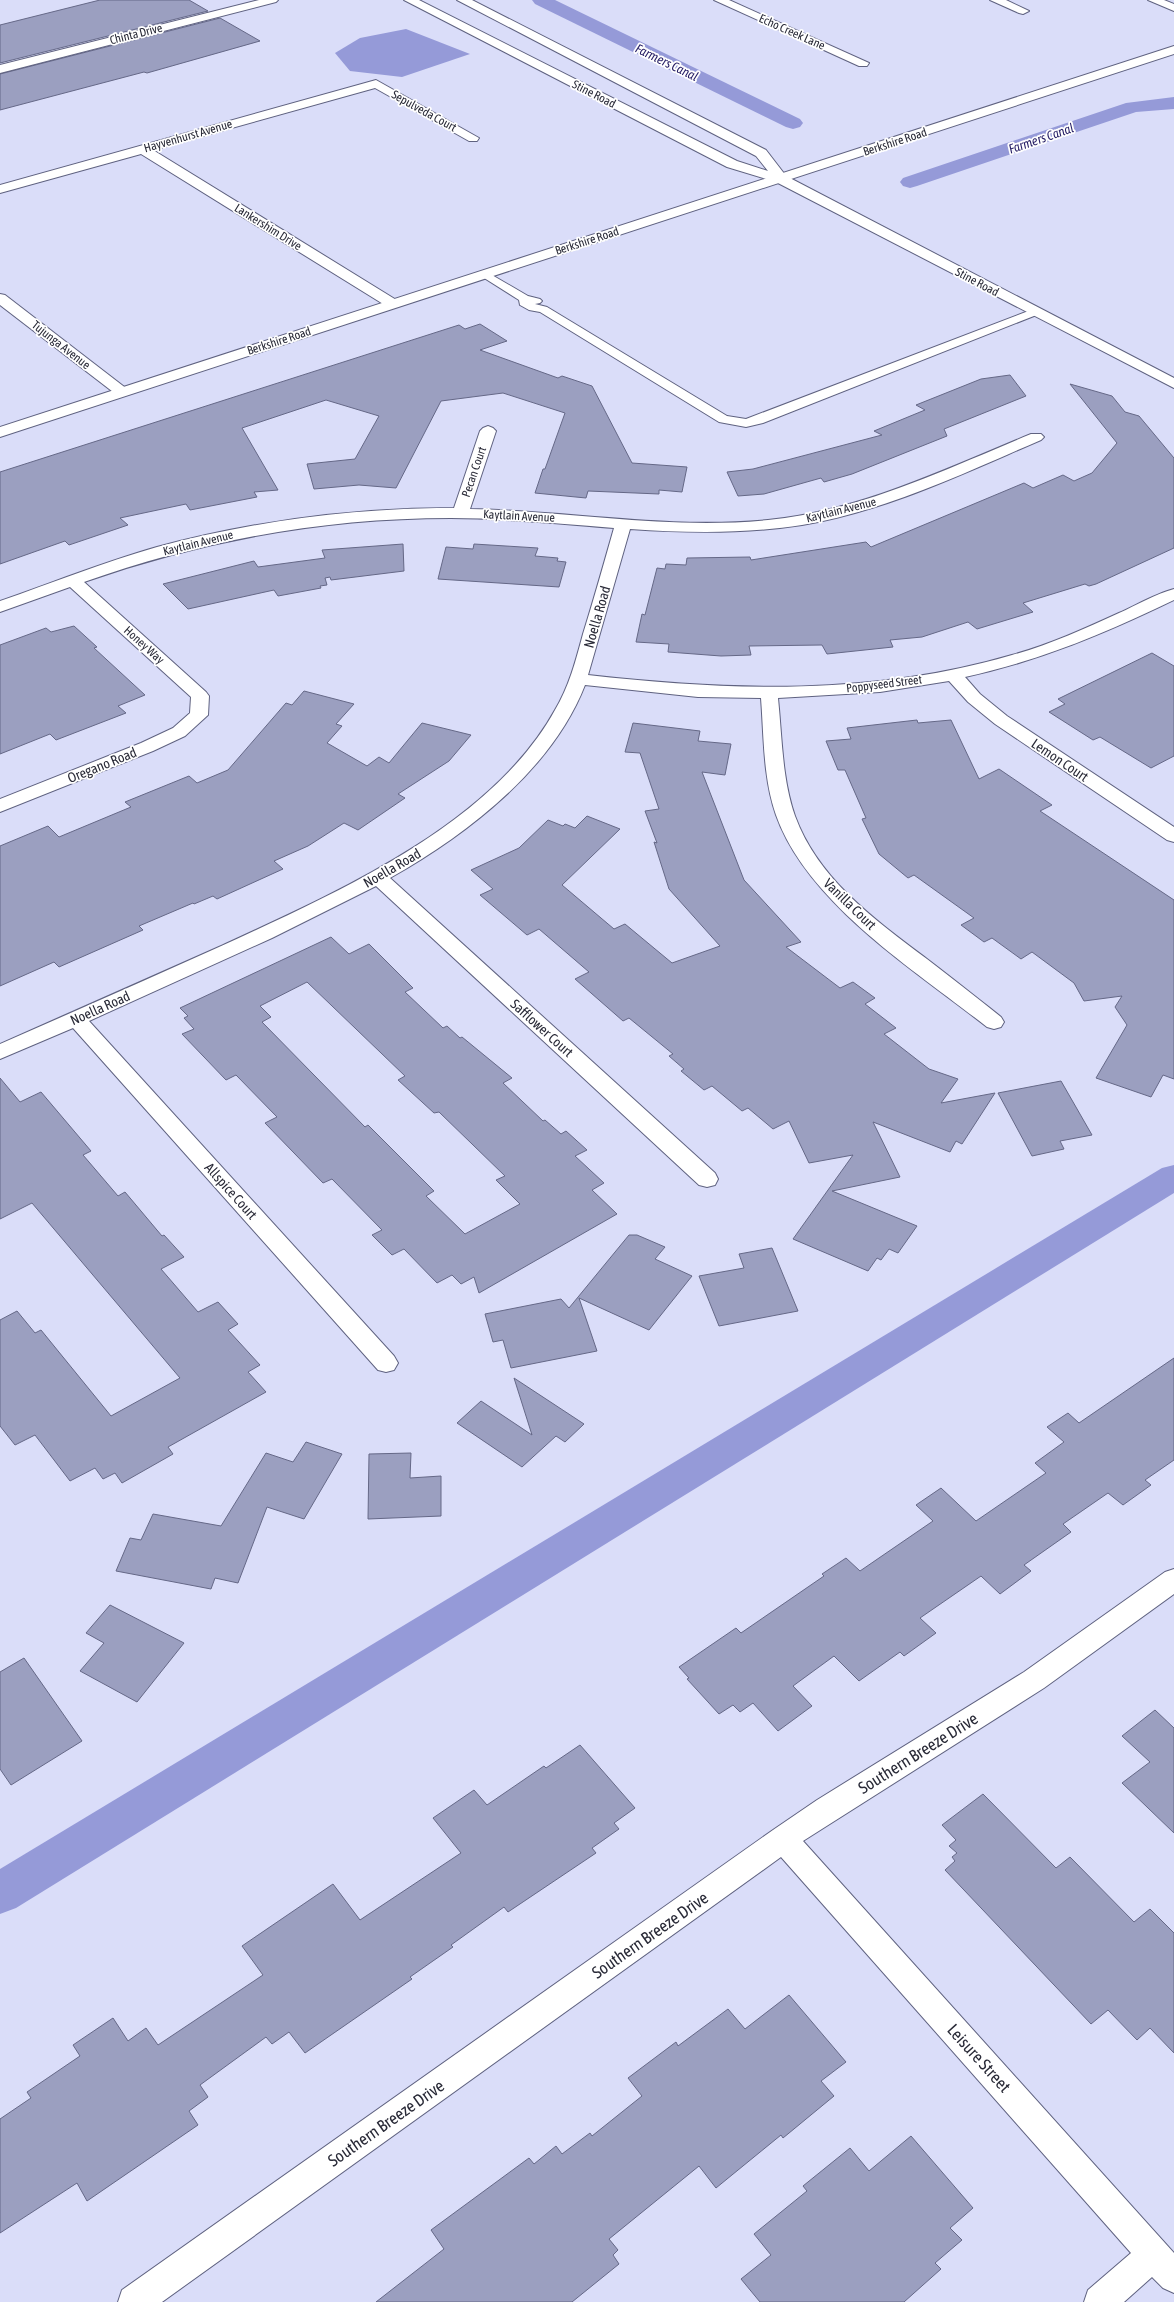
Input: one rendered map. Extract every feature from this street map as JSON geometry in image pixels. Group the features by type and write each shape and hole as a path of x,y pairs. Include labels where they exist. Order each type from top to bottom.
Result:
{"street":[{"name":"Chinta Drive","path":"0,69 272,0"},
{"name":"Stine Road","path":"410,0 732,164 781,179 1174,384"},
{"name":"Stine Road","path":"462,0 761,153 781,179"},
{"path":"724,2 743,0"},
{"path":"996,0 1023,11"},
{"path":"1154,0 1174,8"},
{"name":"Echo Creek Lane","path":"724,2 863,64"},
{"name":"Berkshire Road","path":"0,432 1174,50"},
{"name":"Sepulveda Court","path":"376,84 473,138"},
{"name":"Hayvenhurst Avenue","path":"0,189 376,84"},
{"name":"Lankershim Drive","path":"142,149 393,304"},
{"name":"Tujunga Avenue","path":"0,298 122,392"},
{"name":"Pecan Court","path":"460,513 488,431"},
{"name":"Kaytlain Avenue","path":"0,607 136,559 191,544 246,531 351,517 460,513 688,528 728,528 807,520 848,511 885,499 1036,437"},
{"name":"Noella Road","path":"0,1052 329,904 426,848 471,815 503,787 534,754 559,720 579,679 623,524"},
{"name":"Honey Way","path":"73,581 200,696 199,715"},
{"name":"Poppyseed Street","path":"579,679 674,689 769,693 833,691 894,684 953,675 1018,659 1068,642 1174,594"},
{"name":"Lemon Court","path":"953,675 974,698 1001,720 1174,836"},
{"name":"Vanilla Court","path":"769,693 780,787 786,815 800,847 825,884 856,914 994,1022"},
{"name":"Oregano Road","path":"0,806 147,747 179,732 199,715"},
{"name":"Safflower Court","path":"377,877 707,1179"},
{"name":"Allspice Court","path":"76,1019 386,1363"},
{"name":"Southern Breeze Drive","path":"134,2302 783,1839 827,1809 1034,1680 1174,1580"},
{"name":"Leisure Street","path":"783,1839 1174,2277"},
{"path":"1100,2302 1154,2254"}],"lane":[{"path":"485,274 525,299 524,303 533,308 543,309 723,419 746,423 759,420 1035,312"}],"water":[{"path":"406,29 470,54 402,77 350,71 335,53 360,38"}],"building":[{"path":"100,0 189,0 208,11 0,63 0,25"},
{"path":"220,18 260,41 147,73 144,72 0,110 0,74"},
{"path":"480,324 507,341 480,350 558,378 562,376 592,386 632,463 687,467 682,492 659,490 659,494 588,491 586,498 535,493 565,413 503,393 441,401 396,488 359,485 314,489 307,464 355,459 379,416 326,400 242,428 278,490 254,492 257,497 190,510 186,504 120,518 128,525 69,545 65,541 0,564 0,472 459,325 465,329"},
{"path":"1010,375 1026,396 944,429 947,436 852,474 824,482 821,478 764,494 738,496 727,472 753,469 882,435 874,431 925,410 916,405 981,379"},
{"path":"1070,384 1112,396 1125,412 1139,416 1174,458 1174,548 1096,584 1089,586 1085,584 1023,603 1033,612 977,629 968,622 922,637 890,640 893,647 827,654 822,645 749,646 751,655 721,656 668,652 669,644 636,642 642,614 645,615 657,568 665,569 666,564 686,565 687,558 750,557 751,560 866,542 871,547 1024,483 1033,488 1063,475 1074,481 1092,473 1117,443"},
{"path":"403,544 404,571 331,580 330,577 325,578 327,585 320,586 321,588 278,596 274,590 188,609 163,584 254,561 258,567 325,558 322,550"},
{"path":"474,544 538,548 535,556 558,558 557,561 566,562 559,587 438,579 446,547 473,549"},
{"path":"74,626 97,647 94,648 145,695 118,706 126,713 56,740 50,734 0,754 0,645 46,628 51,632"},
{"path":"1152,653 1174,666 1174,756 1151,768 1100,737 1093,740 1049,712 1065,704 1058,699"},
{"path":"304,691 354,704 336,724 342,726 327,743 367,766 379,757 389,763 422,723 471,735 449,761 398,794 405,798 358,830 344,823 308,846 274,861 283,869 217,899 213,896 139,926 143,930 59,967 54,962 0,986 0,846 48,826 59,837 131,807 125,802 189,776 197,783 228,770 286,703 292,705"},
{"path":"917,720 918,723 951,720 979,779 999,769 1052,805 1040,811 1174,900 1174,1079 1163,1075 1151,1097 1096,1078 1127,1025 1115,1007 1122,996 1084,1001 1074,983 1032,952 1021,959 992,938 984,942 961,925 974,918 914,875 908,878 879,854 862,819 866,818 845,770 838,770 826,741 851,739 847,728"},
{"path":"633,723 700,731 698,741 731,744 725,775 702,772 744,880 801,942 786,947 840,988 853,982 875,998 865,1004 896,1028 884,1034 929,1069 958,1079 941,1103 995,1093 962,1144 956,1141 950,1152 873,1122 900,1177 832,1191 917,1226 898,1253 889,1249 881,1260 877,1258 868,1271 793,1239 853,1155 809,1163 789,1121 773,1129 748,1108 742,1111 712,1086 704,1090 681,1071 684,1069 669,1056 673,1054 629,1018 623,1021 575,979 589,972 539,929 527,935 480,895 493,889 471,870 519,848 548,820 563,826 565,824 575,828 587,816 620,829 562,885 614,929 625,924 672,963 720,946 669,889 654,842 657,843 645,811 659,809 640,753 625,752"},
{"path":"331,937 349,954 369,944 413,988 405,992 443,1028 447,1026 460,1038 462,1037 512,1078 503,1083 543,1121 545,1120 561,1134 566,1131 587,1150 575,1156 604,1183 592,1190 617,1214 479,1293 474,1277 461,1284 452,1275 437,1283 404,1249 392,1255 372,1235 382,1230 332,1179 323,1183 265,1123 277,1117 236,1075 226,1080 182,1034 194,1029 184,1018 188,1016 180,1008","holes":["307,982 405,1076 398,1080 434,1113 439,1112 505,1176 496,1180 520,1204 465,1234 426,1196 434,1191 368,1125 365,1127 262,1022 271,1017 260,1006"]},
{"path":"0,1078 20,1102 41,1092 91,1151 83,1155 118,1196 125,1192 162,1236 164,1235 184,1257 161,1269 198,1312 218,1302 238,1324 228,1330 260,1365 248,1372 266,1392 168,1447 173,1454 122,1483 115,1473 103,1479 95,1468 70,1481 35,1435 15,1445 0,1426 0,1320 17,1311 35,1333 41,1330 111,1416 180,1378 32,1203 0,1219"},
{"path":"1061,1081 1092,1135 1060,1141 1064,1149 1032,1156 998,1093"},
{"path":"629,1235 637,1235 665,1247 655,1259 692,1276 649,1330 579,1298 597,1351 511,1368 503,1340 493,1342 485,1314 561,1299 569,1308"},
{"path":"772,1248 798,1311 719,1326 699,1276 744,1268 739,1254"},
{"path":"1174,1358 1174,1460 1145,1480 1151,1485 1123,1505 1108,1493 1063,1524 1071,1532 1024,1565 1031,1571 1000,1594 981,1576 920,1618 936,1633 904,1656 900,1652 859,1681 834,1656 793,1686 812,1706 778,1731 753,1703 740,1712 733,1705 719,1714 687,1679 689,1678 679,1667 736,1628 741,1633 824,1576 822,1574 846,1558 860,1571 933,1521 916,1505 941,1488 976,1521 1046,1473 1035,1463 1064,1442 1047,1427 1068,1413 1079,1423"},
{"path":"514,1378 584,1424 565,1442 556,1436 522,1467 457,1423 481,1401 532,1435"},
{"path":"306,1442 342,1454 304,1519 267,1507 238,1583 215,1578 211,1589 116,1571 130,1538 141,1540 153,1514 221,1526 266,1453 293,1462"},
{"path":"411,1453 410,1478 441,1476 441,1516 368,1519 369,1454"},
{"path":"110,1605 184,1643 137,1702 80,1671 104,1643 86,1633"},
{"path":"24,1658 82,1741 11,1785 0,1769 0,1672"},
{"path":"1155,1710 1174,1728 1174,1833 1122,1783 1150,1762 1122,1736"},
{"path":"580,1745 635,1808 614,1823 619,1829 592,1848 596,1853 508,1912 504,1907 451,1945 453,1947 410,1977 412,1979 305,2053 289,2032 272,2044 266,2037 200,2085 208,2097 189,2111 198,2125 87,2201 77,2183 0,2233 0,2119 31,2098 27,2092 80,2056 73,2045 113,2018 128,2041 146,2028 158,2045 263,1975 242,1946 333,1884 360,1920 461,1853 433,1818 474,1790 487,1805 544,1766 546,1768"},
{"path":"983,1794 1056,1868 1070,1857 1134,1922 1150,1909 1174,1933 1174,2053 1150,2028 1137,2040 1108,2010 1091,2024 945,1870 955,1861 952,1857 957,1853 949,1846 956,1840 942,1825"},
{"path":"789,1995 846,2062 821,2081 834,2096 783,2138 781,2135 716,2188 699,2166 609,2239 618,2250 613,2255 619,2264 572,2302 376,2302 444,2249 431,2230 529,2158 534,2164 556,2146 562,2154 590,2133 592,2136 642,2096 628,2078 676,2042 678,2046 728,2009 745,2029"},
{"path":"911,2136 973,2208 950,2228 962,2240 935,2263 941,2269 904,2302 760,2302 741,2279 771,2255 754,2234 807,2191 803,2186 850,2148 869,2171"}],"waterway":[{"name":"Farmers Canal","path":"541,0 793,123"},
{"name":"Farmers Canal","path":"910,182 1133,107 1174,103"},
{"path":"0,1893 1174,1177"}]}
